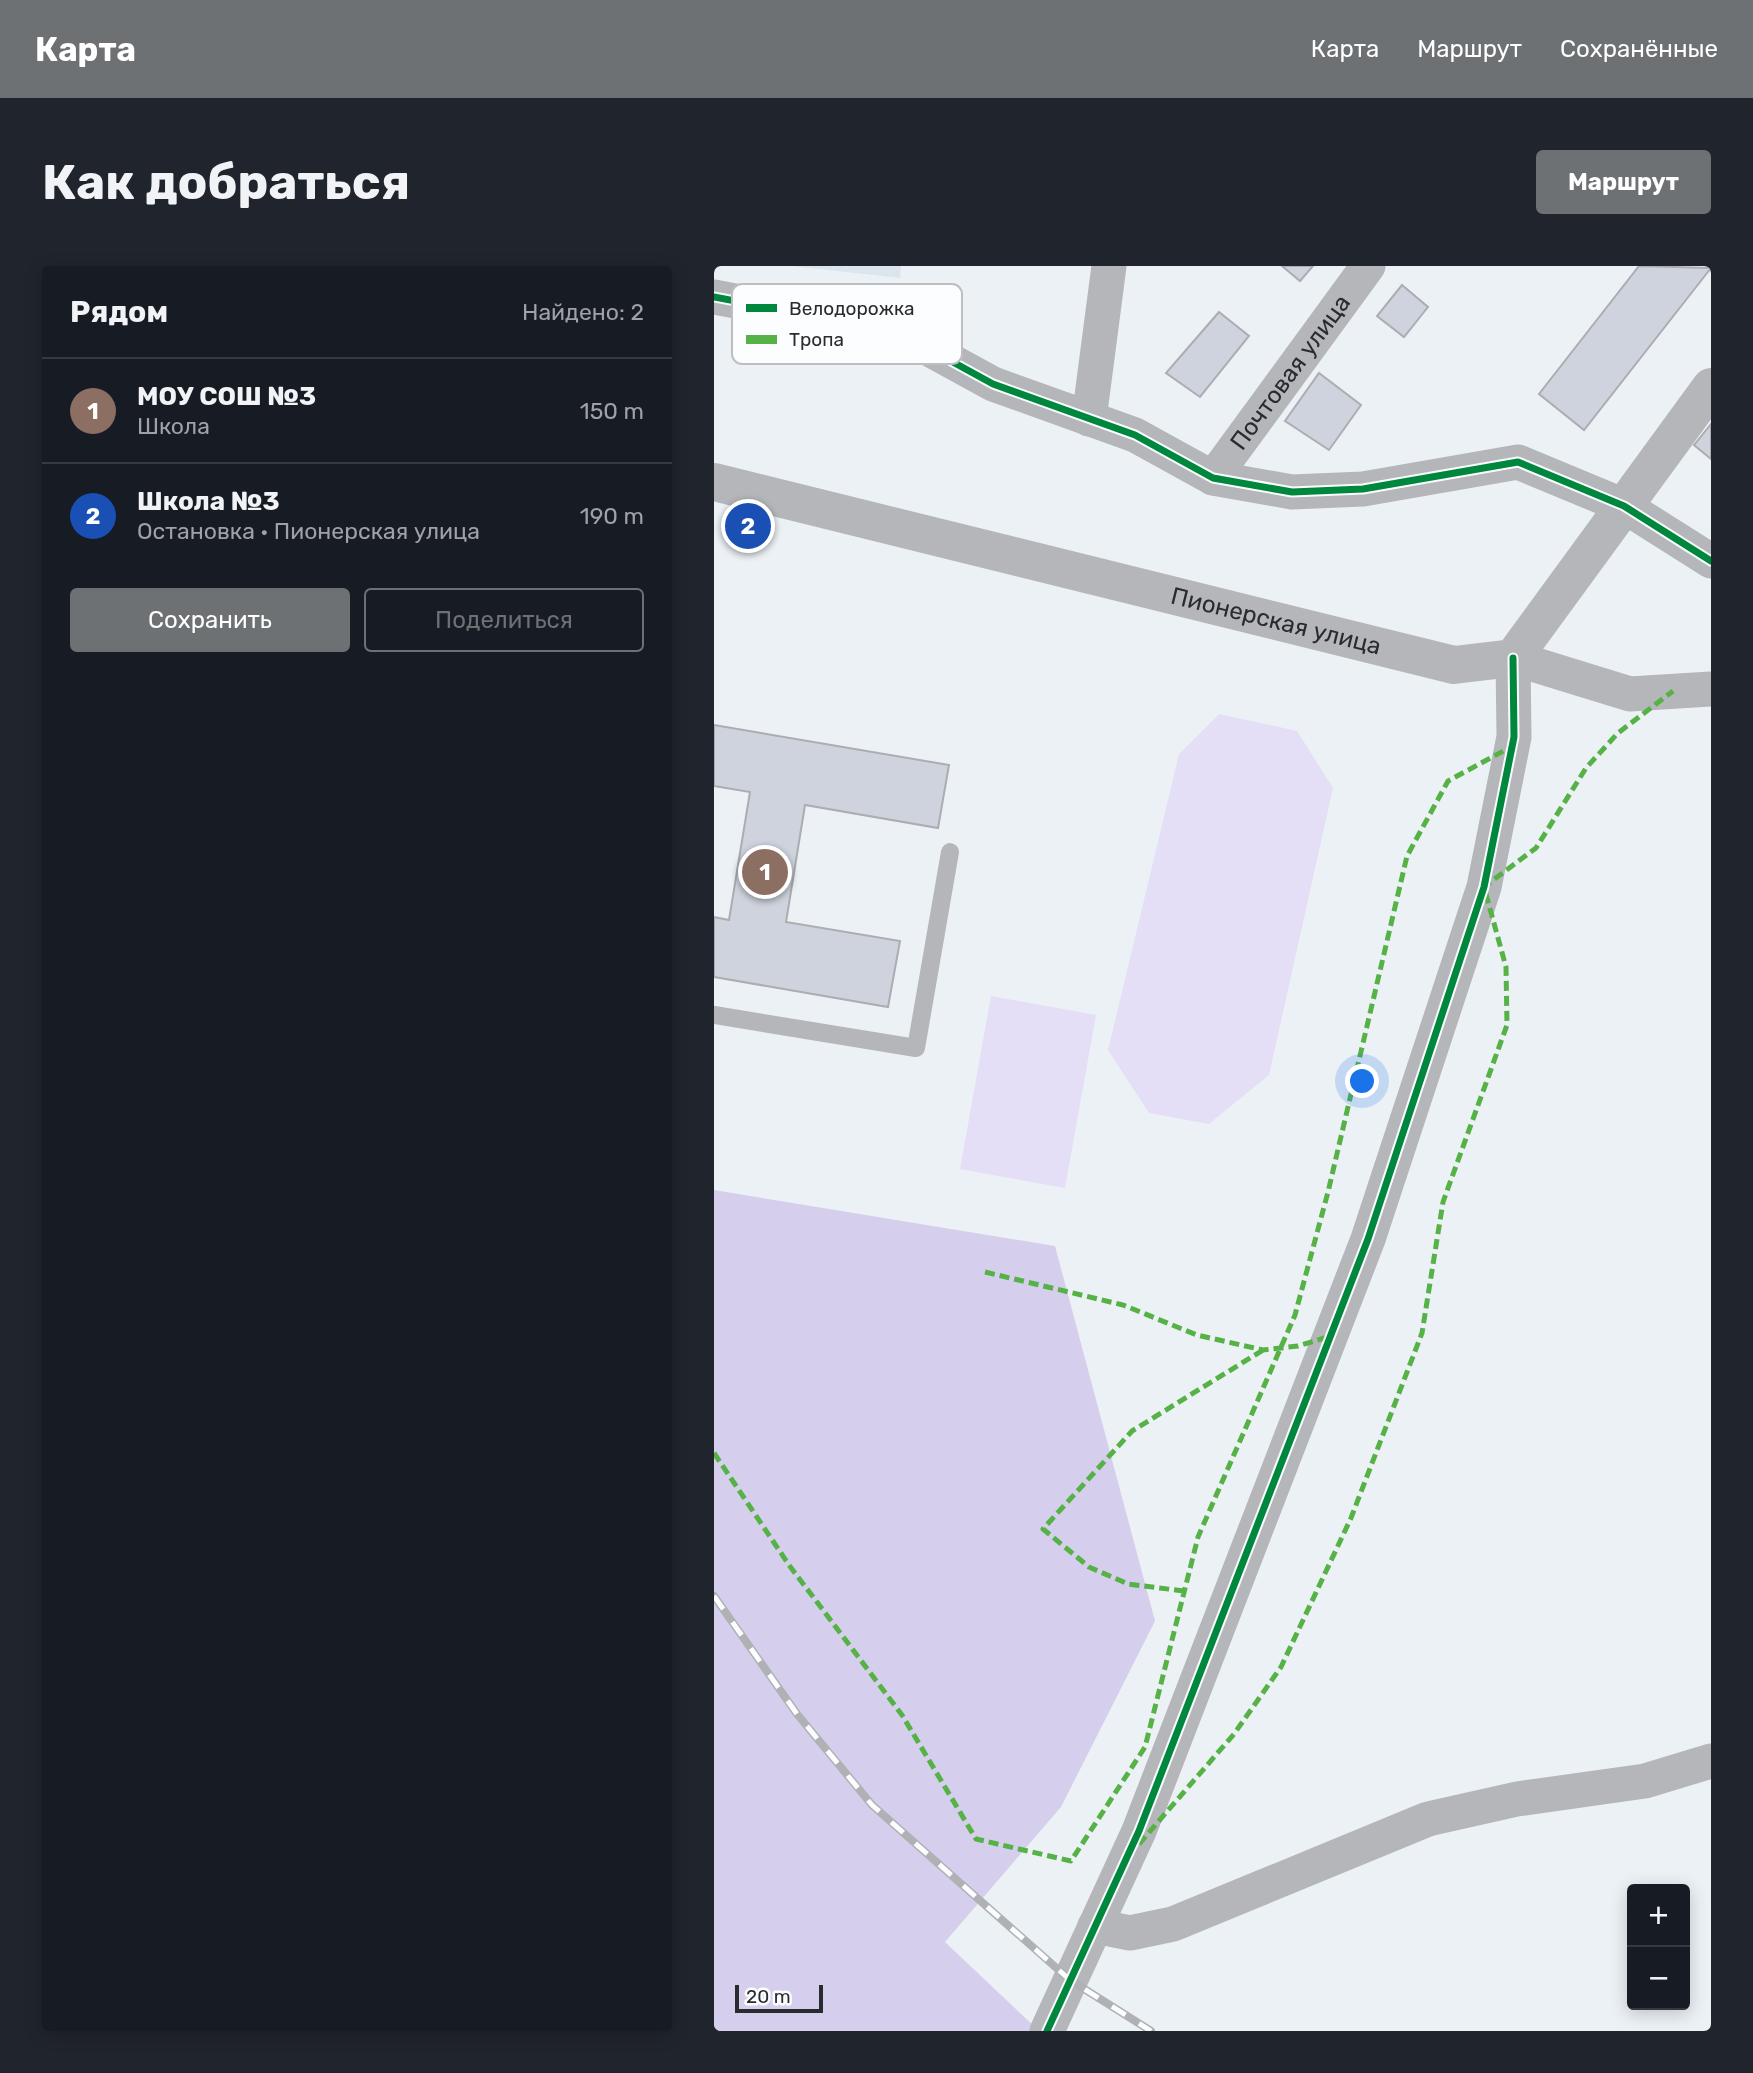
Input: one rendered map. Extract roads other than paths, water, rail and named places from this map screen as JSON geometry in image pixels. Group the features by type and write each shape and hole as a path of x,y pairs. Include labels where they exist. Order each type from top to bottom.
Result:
{"street":[{"path":"1089,419 1109,266"},
{"name":"Почтовая улица","path":"1213,478 1368,266"},
{"path":"714,298 732,301"},
{"path":"956,364 993,384 1135,435 1213,478 1292,492 1363,489 1518,462 1624,506 1711,562"},
{"path":"1046,2031 1139,1831 1368,1239 1484,887 1514,737 1513,658 1711,387"},
{"name":"Пионерская улица","path":"714,482 1454,665 1513,658"},
{"path":"1513,658 1630,694 1711,689"},
{"path":"1095,1926 1130,1933 1173,1924 1429,1819 1517,1799 1645,1780 1711,1761"}],"lane":[{"path":"714,1015 916,1048 950,852"}],"railway":[{"path":"714,1596 797,1714 872,1805 1070,1980 1151,2031"}],"place":[{"name":"Школа №3","path":"748,526"},
{"name":"МОУ СОШ №3","path":"765,872"}]}
